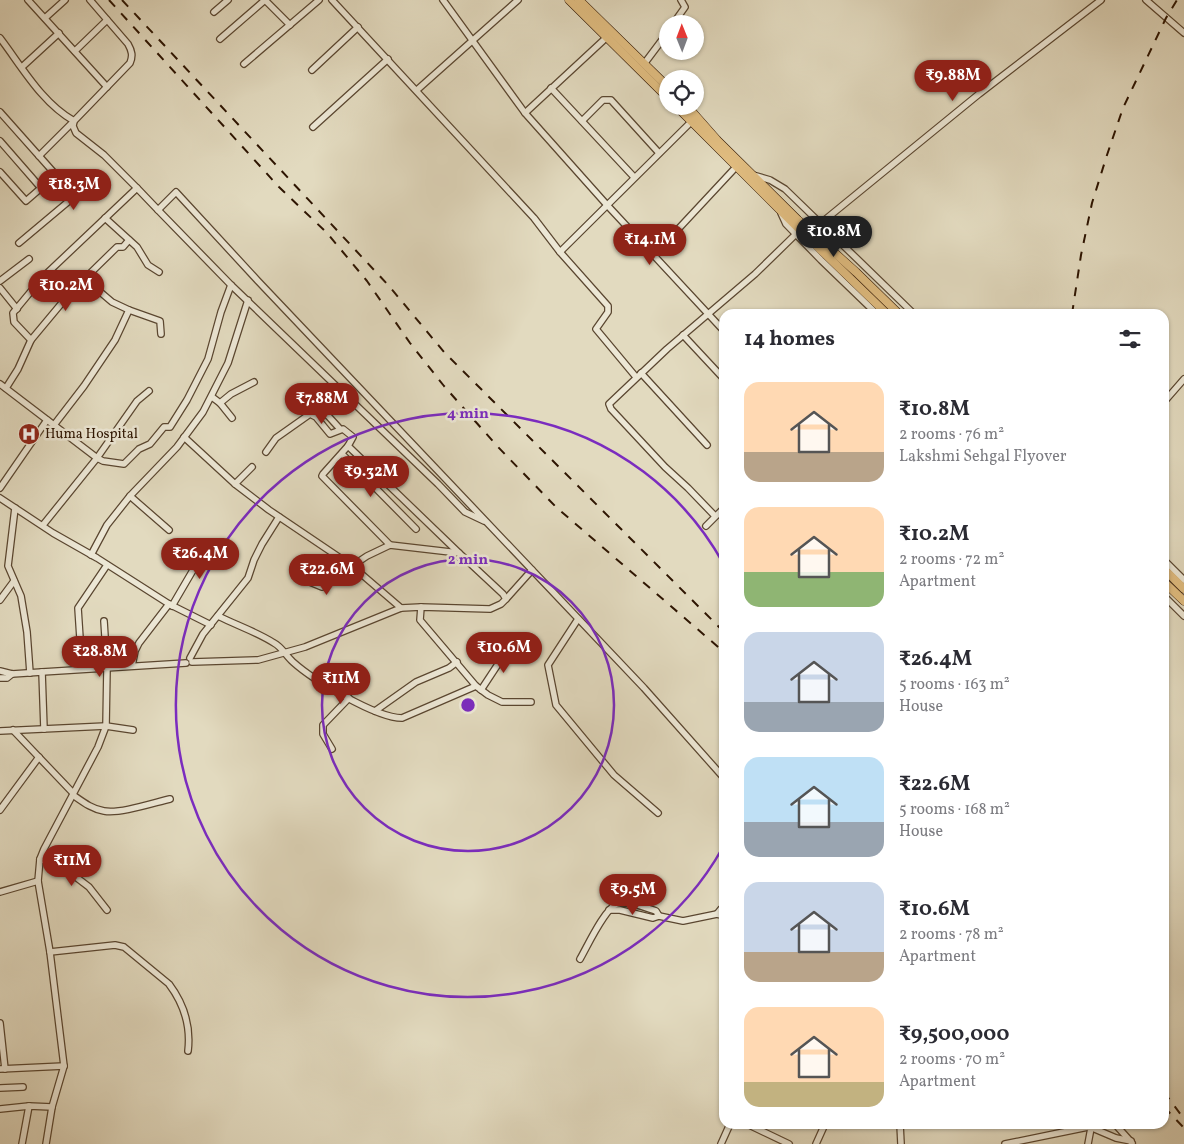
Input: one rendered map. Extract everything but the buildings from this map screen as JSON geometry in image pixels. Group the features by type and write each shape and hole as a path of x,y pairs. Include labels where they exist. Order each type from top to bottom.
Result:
{"main road":[{"path":"569,0 659,89"},
{"path":"579,0 659,78"},
{"path":"690,115 753,176 882,309"},
{"path":"692,115 736,167 779,210 856,272 894,309"},
{"path":"1169,574 1184,589"},
{"path":"1169,587 1184,601"}],"street":[{"path":"28,0 107,87"},
{"path":"45,18 65,0"},
{"path":"38,156 130,63 132,54 128,44 90,0"},
{"path":"214,12 228,0"},
{"path":"220,39 265,0 290,25"},
{"path":"244,64 320,0"},
{"path":"332,0 534,218 560,252 608,306 608,312 596,329 707,445"},
{"path":"443,0 525,113 719,326"},
{"path":"417,90 518,0"},
{"path":"679,15 685,7 681,0"},
{"path":"821,223 979,94 1100,0"},
{"path":"1146,0 1184,33"},
{"path":"74,51 107,20"},
{"path":"312,70 358,27"},
{"path":"22,67 58,33"},
{"path":"525,113 607,37"},
{"path":"0,38 44,96 59,111 74,121"},
{"path":"644,64 659,44"},
{"path":"313,126 388,59"},
{"path":"551,88 634,178"},
{"path":"582,121 603,100 611,100 660,153"},
{"path":"0,112 56,175 77,189 75,196 19,243"},
{"path":"560,252 694,118"},
{"path":"74,121 73,126 76,133 104,155 231,285 465,512 486,522"},
{"path":"0,141 41,188"},
{"path":"654,255 736,167"},
{"path":"0,172 26,201 56,175"},
{"path":"753,176 770,180 785,189 909,309"},
{"path":"31,340 14,322 13,313 42,278 137,188"},
{"path":"158,210 176,192 180,195 258,281 644,688 719,772"},
{"path":"779,210 786,224 872,309"},
{"path":"105,218 137,247 148,265 159,272"},
{"path":"715,516 688,488 665,468 611,409 610,402 683,335 755,274 796,234"},
{"path":"6,388 18,369 31,340 56,308 117,247 123,248 129,240"},
{"path":"0,281 29,258"},
{"path":"85,280 112,302 160,321 161,334"},
{"path":"0,384 97,458 103,461 124,464 139,449 150,444 164,427 170,427 187,400 208,359 221,312 231,285"},
{"path":"0,288 17,309"},
{"path":"91,555 106,525 184,437 212,397 228,363 248,300"},
{"path":"54,425 84,386 115,340 129,310"},
{"path":"683,335 719,373"},
{"path":"1169,396 1184,379"},
{"path":"220,403 230,394 254,382"},
{"path":"43,526 97,458 137,401 149,391"},
{"path":"212,397 220,403 232,418"},
{"path":"320,406 340,429 344,429 353,437 342,454 323,474 324,479 390,546"},
{"path":"266,452 276,438 310,414 316,417 332,435 340,429"},
{"path":"0,488 47,420"},
{"path":"184,437 235,484 279,517 352,566 401,608"},
{"path":"348,446 503,594 506,599"},
{"path":"342,454 416,529"},
{"path":"235,484 252,467"},
{"path":"130,496 169,530"},
{"path":"0,498 170,605 211,625"},
{"path":"14,508 8,563 21,596 27,632 30,673"},
{"path":"706,526 719,512"},
{"path":"189,661 196,644 248,578 262,544 279,517"},
{"path":"132,666 139,643 170,605 196,565 205,542"},
{"path":"352,566 367,556 390,546 459,553"},
{"path":"295,576 322,587 345,562"},
{"path":"82,669 78,608 107,565"},
{"path":"1169,565 1184,580"},
{"path":"0,672 6,671 12,674 189,661 258,660 304,647 401,608 421,606 490,608 501,604 532,570"},
{"path":"0,600 14,581"},
{"path":"1169,601 1184,616"},
{"path":"421,606 420,620 479,688 502,702 531,702"},
{"path":"218,616 275,643 293,662 311,676 349,698 375,711 396,718 402,718 479,688 510,646"},
{"path":"578,618 548,665 554,702 614,775 658,813"},
{"path":"46,1144 52,1107 64,1066 50,952 38,881 40,859 102,740 106,726 107,668 104,621"},
{"path":"375,711 416,682 449,668 457,662"},
{"path":"42,672 44,729"},
{"path":"0,678 7,678 12,674"},
{"path":"332,749 323,734 323,725 349,698"},
{"path":"1,732 106,726 133,730"},
{"path":"13,730 73,794 90,806 105,811 170,799"},
{"path":"0,810 39,757"},
{"path":"40,859 68,871 89,887 106,910"},
{"path":"0,892 38,881"},
{"path":"580,960 610,910 620,910 653,918 659,916 682,921 717,914 719,912"},
{"path":"50,952 115,945 124,947 169,984 173,990 186,1014 190,1039 188,1051"},
{"path":"0,1024 3,1069 64,1066"},
{"path":"0,1088 24,1087"},
{"path":"0,1109 29,1106 52,1107"},
{"path":"22,1144 29,1106"},
{"path":"721,1144 728,1129"},
{"path":"758,1129 789,1144"},
{"path":"816,1144 823,1129"},
{"path":"900,1129 900,1144"},
{"path":"1005,1144 1032,1140 1075,1129"},
{"path":"1087,1129 1088,1144"},
{"path":"1094,1129 1132,1143"},
{"path":"1119,1129 1132,1143"}],"railway":[{"path":"109,0 279,187 327,233 367,281 410,343 444,386 498,447 556,507 719,648"},
{"path":"122,0 389,286 444,352 719,627"},
{"path":"1073,309 1081,255 1092,203 1107,155 1123,108 1166,18 1177,0"},
{"path":"1169,1099 1184,1119"},
{"path":"1169,1112 1184,1128"}],"place":[{"name":"Huma Hospital","path":"29,434"}]}
